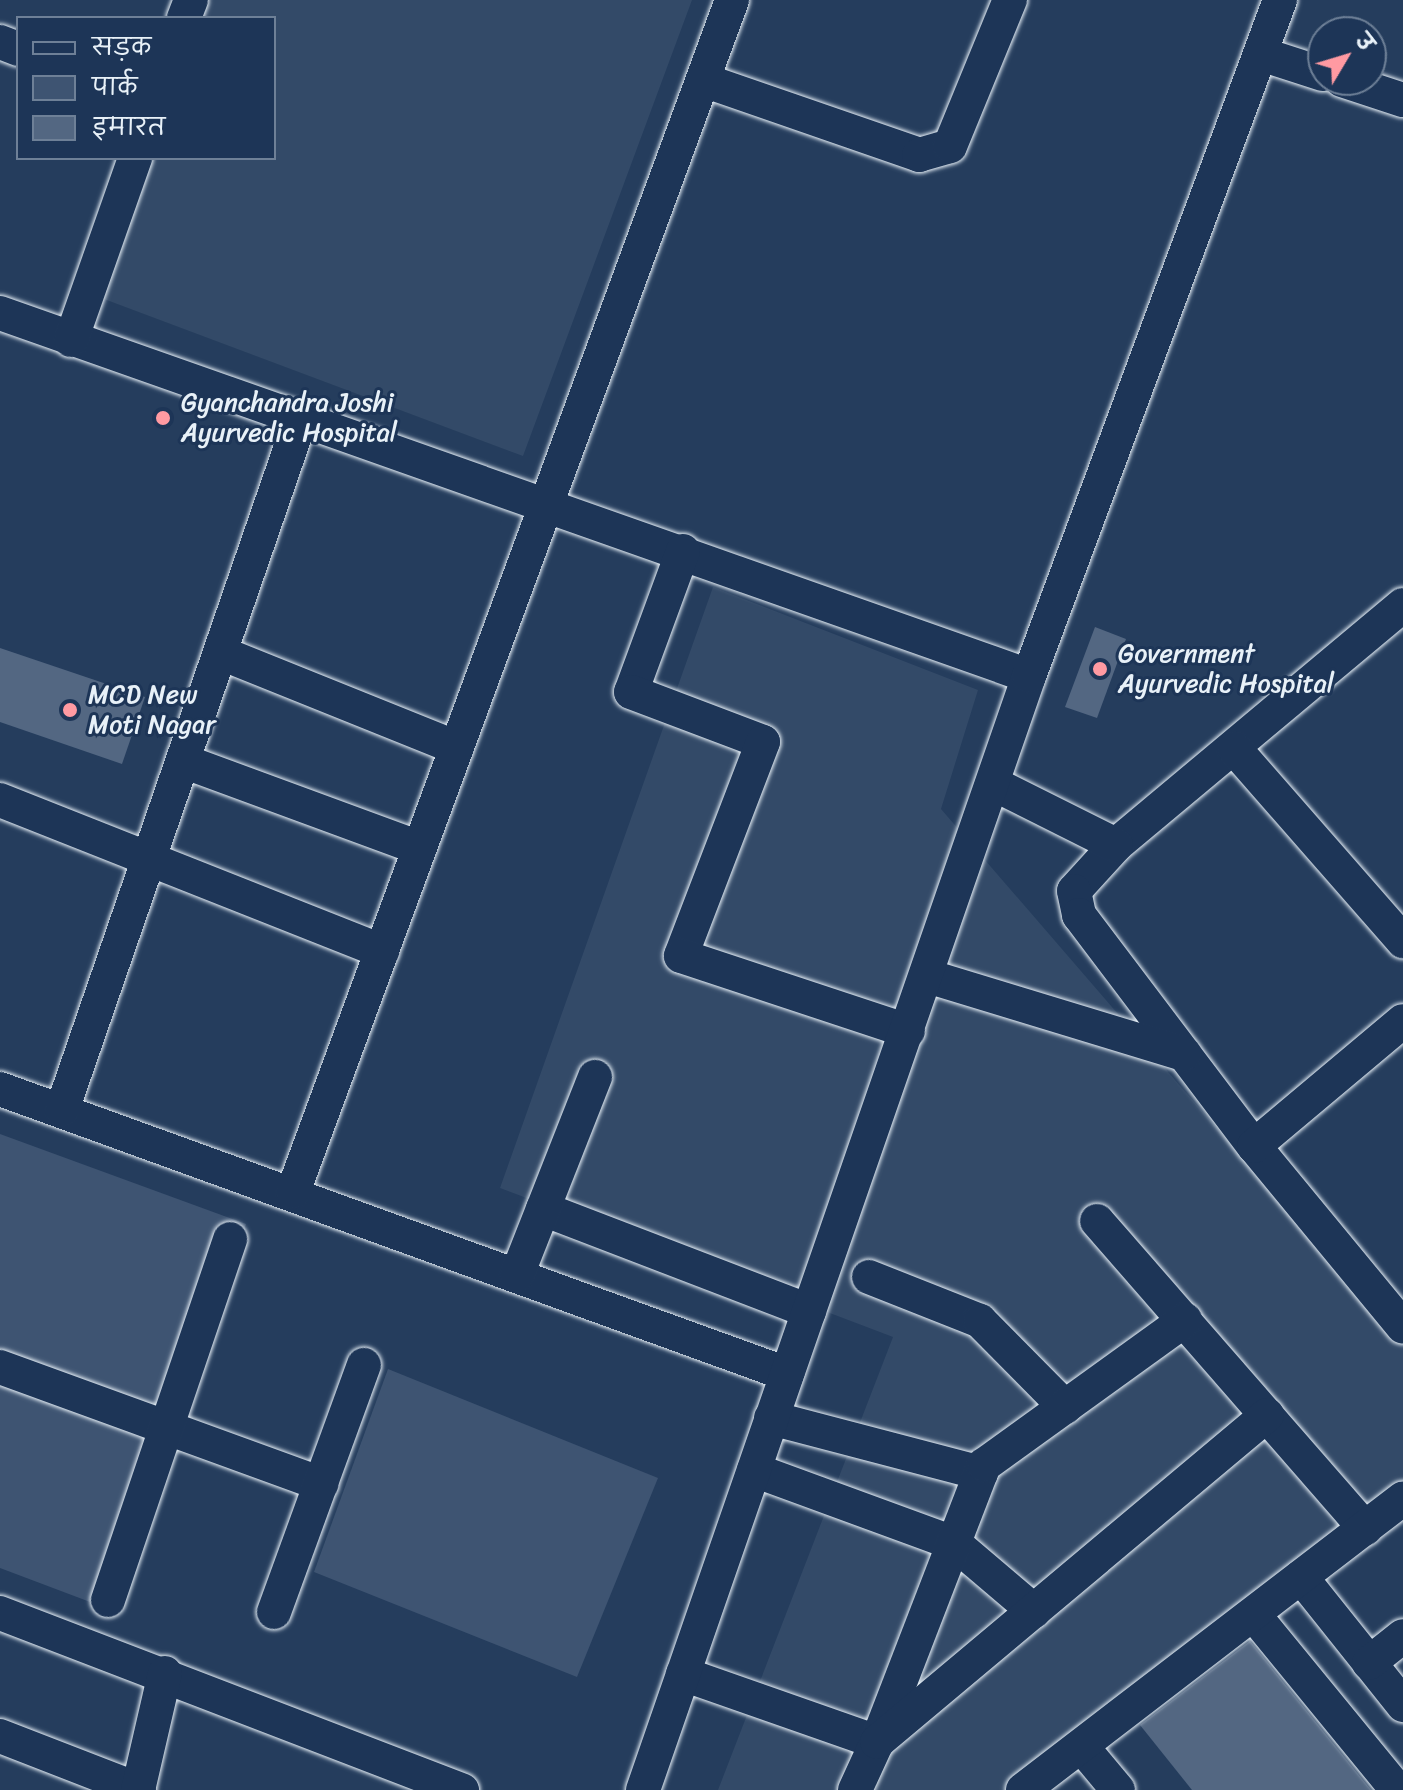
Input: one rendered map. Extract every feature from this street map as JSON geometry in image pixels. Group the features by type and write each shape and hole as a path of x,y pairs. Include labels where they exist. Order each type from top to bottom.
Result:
{"street":[{"path":"293,1192 732,0"},
{"path":"703,80 919,155 950,146 1010,0"},
{"path":"643,1790 1029,676 1280,0"},
{"path":"1261,54 1307,69"},
{"path":"71,340 134,160"},
{"path":"0,313 71,340 549,502 1029,676"},
{"path":"62,1110 301,418"},
{"path":"683,551 631,692 763,742 681,956 908,1031"},
{"path":"1398,620 1116,845 1078,881 1075,903 1254,1146 1403,1327"},
{"path":"221,653 457,748"},
{"path":"1234,748 1403,941"},
{"path":"183,761 420,848"},
{"path":"994,784 1116,845"},
{"path":"0,800 382,951"},
{"path":"927,976 1184,1054"},
{"path":"1254,1146 1403,1021"},
{"path":"517,1275 595,1077"},
{"path":"0,1089 293,1192 787,1374"},
{"path":"543,1209 809,1311"},
{"path":"1097,1221 1365,1528"},
{"path":"108,1600 230,1239"},
{"path":"869,1277 980,1321 1065,1407"},
{"path":"855,1790 877,1742 981,1473 1185,1320"},
{"path":"274,1612 364,1365"},
{"path":"0,1367 321,1484"},
{"path":"877,1742 1267,1415"},
{"path":"771,1418 981,1473"},
{"path":"754,1470 954,1543 1034,1611"},
{"path":"1023,1790 1403,1498"},
{"path":"1301,1577 1403,1705"},
{"path":"0,1613 165,1673 462,1790"},
{"path":"1254,1615 1397,1790"},
{"path":"1369,1663 1403,1636"},
{"path":"0,1736 139,1790 165,1673"},
{"path":"683,1674 877,1742"},
{"path":"1082,1747 1118,1790"}],"shaded area":[{"path":"197,0 692,0 523,456 88,293 137,160 276,160 276,16 191,16"},
{"path":"713,587 978,690 941,809 1403,1344 1403,1494 1019,1790 718,1790 893,1337 500,1188"}],"green space":[{"path":"0,1134 246,1224 114,1611 0,1568"},
{"path":"388,1369 658,1478 577,1677 314,1572"}],"building":[{"path":"1095,627 1126,639 1097,718 1065,707"},
{"name":"MCD New Moti Nagar","path":"0,648 145,697 122,764 0,722"},
{"path":"1250,1641 1371,1790 1192,1790 1140,1725"}],"place":[{"name":"Gyanchandra Joshi Ayurvedic Hospital","path":"163,418"},
{"name":"Government Ayurvedic Hospital","path":"1100,669"},
{"name":"MCD New Moti Nagar","path":"70,710"}]}
